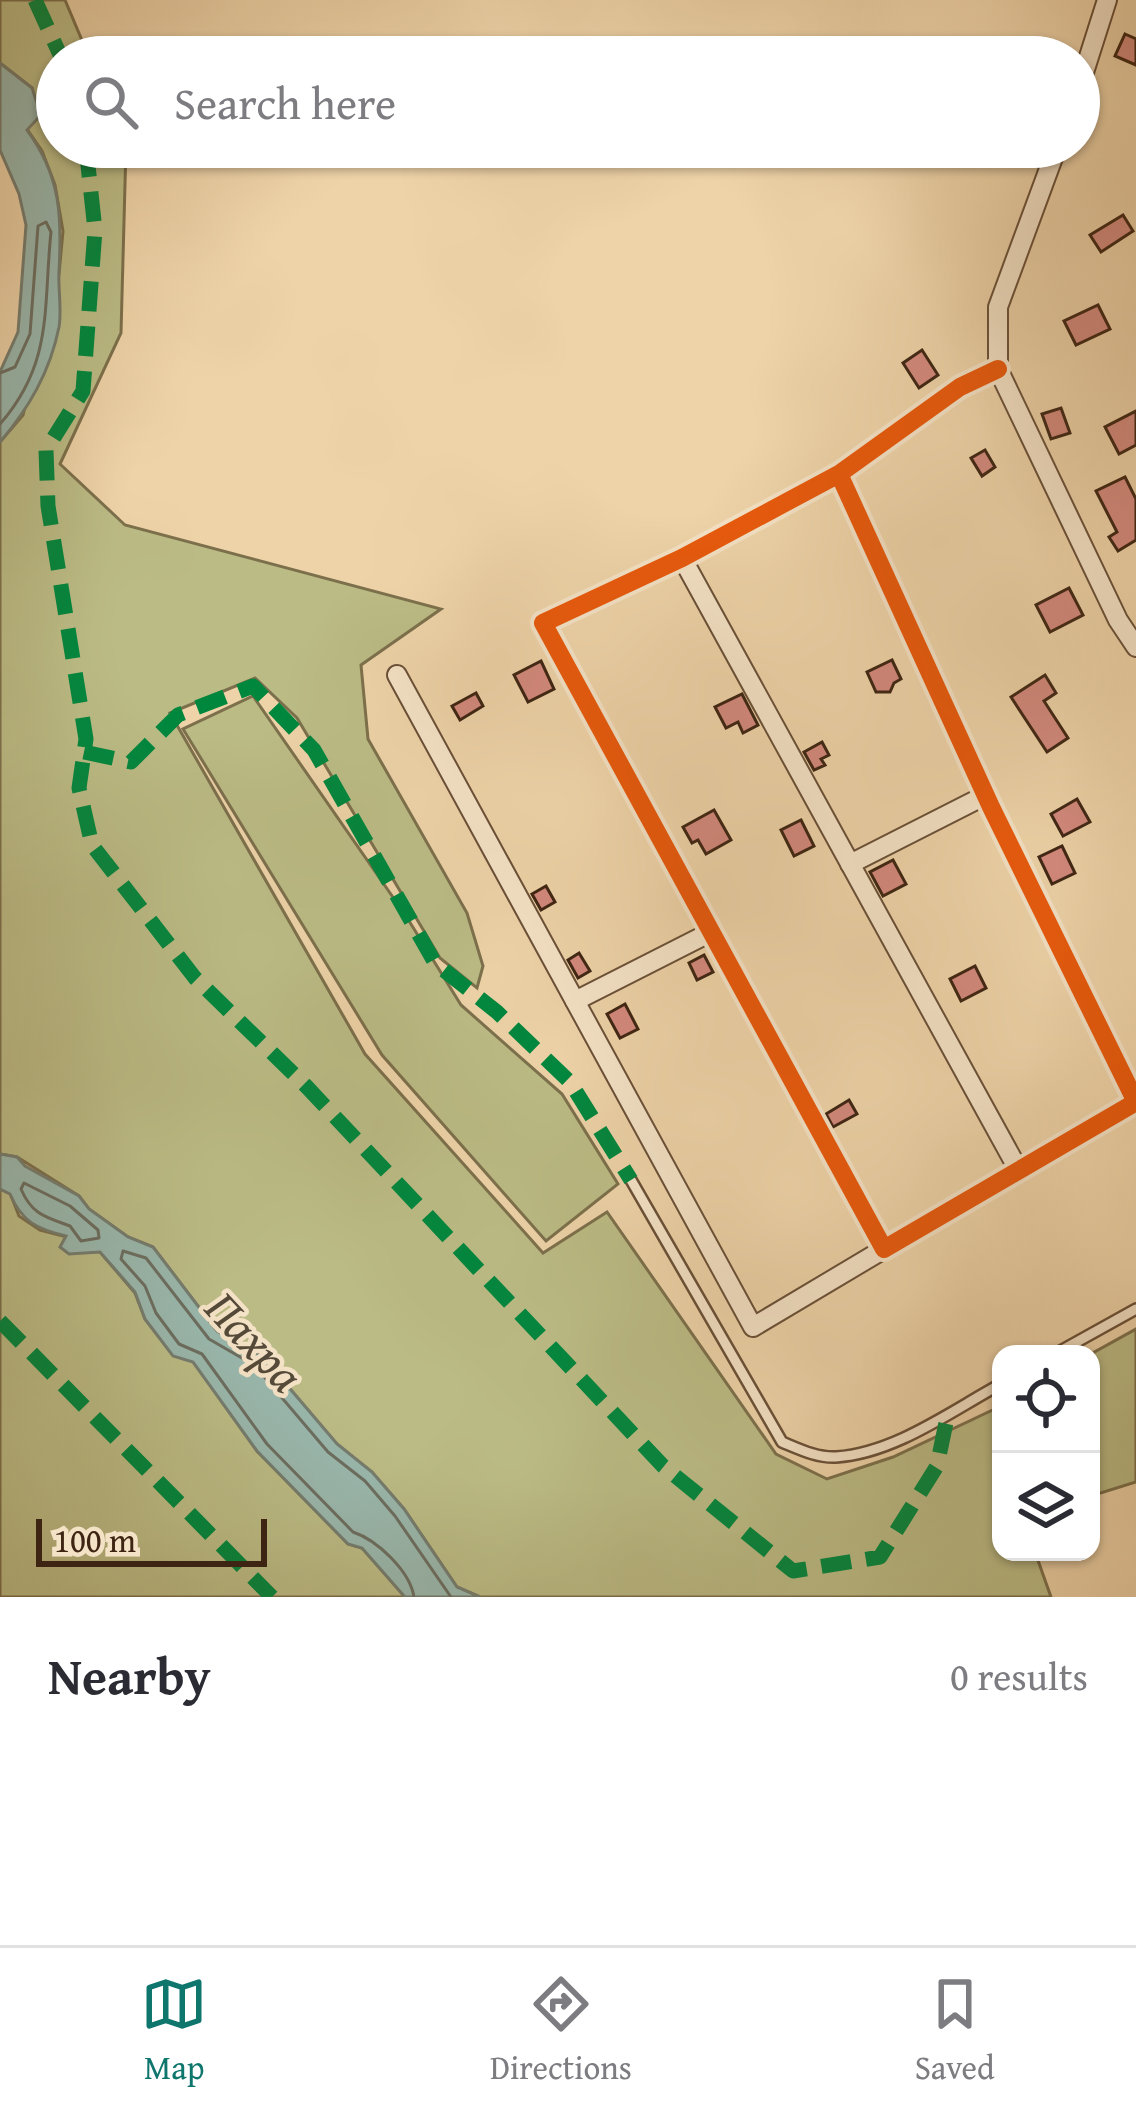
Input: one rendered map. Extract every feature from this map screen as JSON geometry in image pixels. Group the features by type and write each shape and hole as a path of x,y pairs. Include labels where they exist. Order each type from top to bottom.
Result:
{"street":[{"path":"1096,36 1107,0"},
{"path":"1050,168 998,308 998,370 1118,620 1136,647"},
{"path":"884,1249 543,623 682,558 838,473 960,387 998,370"},
{"path":"397,675 753,1327 1136,1102 986,795 838,473"},
{"path":"682,558 1019,1171"},
{"path":"850,864 986,795"},
{"path":"575,1001 711,932"}],"lane":[{"path":"631,1180 782,1442 812,1455 836,1457 882,1447 992,1389"},
{"path":"1072,1345 1136,1310"}],"green space":[{"path":"0,0 65,0 80,36 36,36 36,142 27,129 32,88 0,63"},
{"path":"48,168 125,168 121,333 60,464 125,525 441,609 361,665 368,739 467,913 483,966 477,988 440,958 297,718 255,678 170,713 365,1054 543,1253 607,1212 776,1454 827,1479 893,1457 992,1410 992,1561 1038,1561 1051,1597 480,1597 457,1587 404,1509 372,1472 337,1444 262,1356 217,1331 153,1247 128,1237 79,1196 17,1157 0,1154 0,442 23,415 59,274 63,231"},
{"path":"253,696 406,916 461,1005 562,1094 618,1184 546,1241 382,1055 183,729"},
{"path":"0,1189 10,1193 19,1216 40,1230 100,1252 135,1293 145,1319 173,1355 193,1361 257,1451 348,1544 362,1548 405,1597 0,1597"},
{"path":"1136,1329 1136,1482 1100,1493 1100,1453 1100,1349"}],"water":[{"path":"0,63 32,88 36,100 36,120 27,130 36,144 36,168 48,168 57,198 60,313 44,374 0,442 0,372 18,332 26,225 0,150"},
{"path":"0,1154 17,1157 79,1196 128,1237 153,1247 217,1331 262,1356 337,1444 372,1472 404,1509 457,1587 480,1597 405,1597 362,1548 348,1544 257,1451 193,1362 173,1356 145,1319 135,1292 100,1252 69,1254 60,1247 66,1236 25,1218 10,1194 0,1189"}],"building":[{"path":"1125,34 1136,39 1136,65 1115,56"},
{"path":"1123,215 1133,231 1101,252 1090,235"},
{"path":"1098,305 1110,329 1076,345 1064,321"},
{"path":"922,350 938,375 919,388 903,363"},
{"path":"1061,408 1070,433 1051,439 1042,414"},
{"path":"1136,411 1136,445 1119,454 1105,427"},
{"path":"985,450 995,467 982,476 971,458"},
{"path":"1125,477 1136,499 1136,540 1118,551 1109,537 1117,532 1096,491"},
{"path":"1069,588 1083,615 1050,632 1036,605"},
{"path":"892,660 901,679 890,692 876,692 867,672"},
{"path":"541,661 554,689 528,702 514,675"},
{"path":"1045,675 1056,693 1044,701 1068,738 1047,752 1011,697"},
{"path":"476,693 483,706 460,720 452,706"},
{"path":"742,694 758,725 743,733 738,722 726,728 715,707"},
{"path":"822,742 829,755 821,759 825,765 814,770 804,752"},
{"path":"1077,799 1090,822 1063,836 1051,814"},
{"path":"714,810 731,840 706,854 683,827"},
{"path":"801,820 814,846 794,856 781,830"},
{"path":"1062,846 1075,873 1052,884 1039,857"},
{"path":"893,860 906,884 883,896 870,872"},
{"path":"546,886 555,902 541,910 532,894"},
{"path":"579,953 590,971 578,978 568,960"},
{"path":"704,955 713,972 697,980 689,963"},
{"path":"975,966 986,988 961,1001 950,979"},
{"path":"625,1004 638,1029 620,1038 607,1014"},
{"path":"849,1100 857,1114 833,1127 826,1114"}],"marked path":[{"path":"35,0 51,36"},
{"path":"88,168 95,230 83,391 46,450 48,506 86,739 79,788 92,845 195,978 306,1086 663,1466 793,1571 880,1557 937,1466 948,1413"},
{"path":"84,752 131,762 178,715 253,686 314,750 435,963 497,1012 570,1082 631,1180"},
{"path":"0,1321 272,1597"}],"cycle path":[{"path":"839,474 682,558 543,623 884,1249 1136,1102 991,807 839,474 960,387 998,369"}],"water label":[{"name":"Пахра","path":"255,1341"}]}
